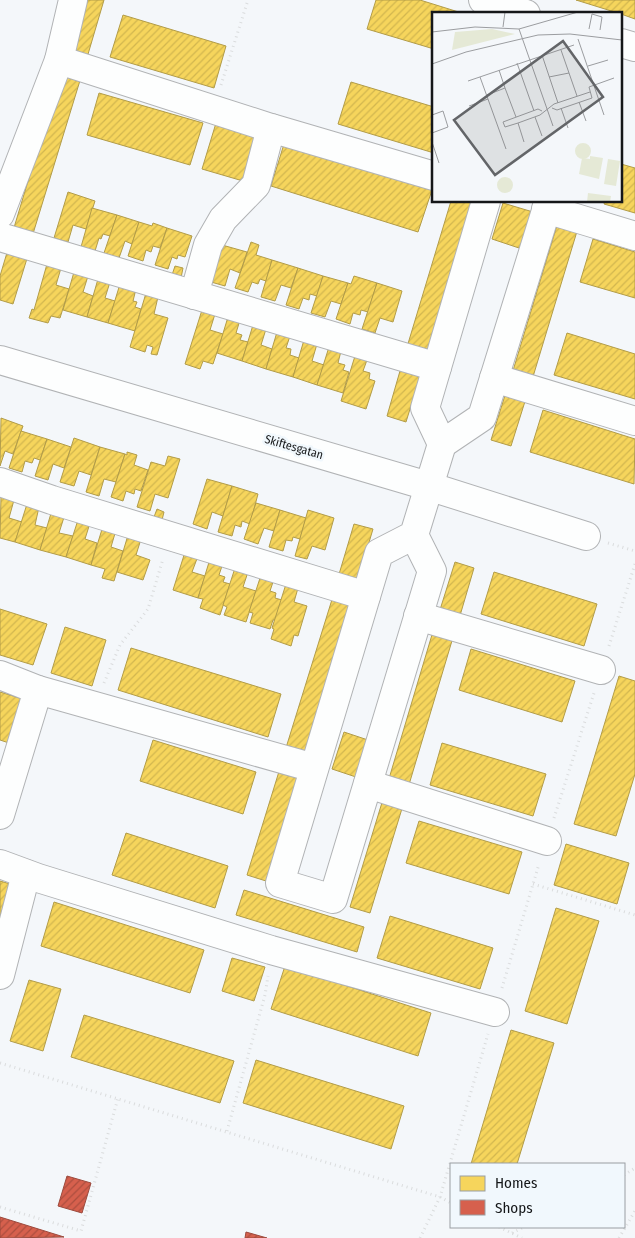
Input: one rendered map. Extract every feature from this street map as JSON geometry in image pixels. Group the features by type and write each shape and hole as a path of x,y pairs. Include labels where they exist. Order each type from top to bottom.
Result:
{"street":[{"path":"0,214 59,60 73,0"},
{"path":"622,43 635,47"},
{"path":"59,60 271,128 432,175"},
{"path":"194,295 208,245 223,219 256,185 271,128"},
{"path":"442,444 425,408 486,202"},
{"path":"414,535 379,553 280,883 333,899 432,572 414,535 428,486 442,444 482,418 547,205 635,236"},
{"path":"0,237 437,367"},
{"name":"Skiftesgatan","path":"0,360 428,486 586,536"},
{"path":"494,378 635,420"},
{"path":"0,482 52,500 366,596"},
{"path":"418,616 601,670"},
{"path":"0,676 38,690 314,768"},
{"path":"0,814 38,690"},
{"path":"368,784 547,841"},
{"path":"0,864 26,874 271,950 495,1012"},
{"path":"0,975 26,874"}],"path":[{"path":"214,110 248,0"},
{"path":"94,706 120,645 148,609 170,536"},
{"path":"450,1163 533,884 635,564"},
{"path":"533,884 635,915"},
{"path":"227,1132 265,994 271,950"},
{"path":"0,1062 440,1197 450,1202"},
{"path":"0,1207 81,1231 118,1098"},
{"path":"420,1238 440,1197 450,1163"},
{"path":"625,1228 635,1211"},
{"path":"501,1228 522,1238"},
{"path":"512,1233 522,1228"}],"building: Homes":[{"path":"83,0 104,0 86,61 66,55"},
{"path":"376,0 420,0 459,12 432,12 432,48 367,29"},
{"path":"576,0 635,0 635,19 622,14 622,12 615,12"},
{"path":"123,15 226,46 214,88 110,57"},
{"path":"62,68 82,74 32,237 13,231"},
{"path":"351,82 432,106 432,152 338,124"},
{"path":"99,93 203,123 190,165 87,135"},
{"path":"216,123 257,135 243,181 202,169"},
{"path":"284,144 432,190 418,232 271,186"},
{"path":"622,164 635,168 635,213 604,204 605,202 622,202"},
{"path":"68,192 95,201 86,229 73,225 68,242 54,238"},
{"path":"451,202 472,202 427,353 407,347"},
{"path":"503,203 533,212 522,249 492,239"},
{"path":"92,208 117,215 110,236 103,234 101,239 99,238 95,251 81,247"},
{"path":"117,215 139,222 132,244 125,241 119,258 104,253"},
{"path":"139,222 152,226 153,223 167,228 160,248 153,246 151,252 146,250 143,261 128,256"},
{"path":"558,222 578,228 532,380 512,374"},
{"path":"167,228 192,236 185,257 178,255 177,259 172,257 168,269 155,265"},
{"path":"593,239 635,252 635,298 580,282"},
{"path":"251,242 259,245 256,255 272,260 266,281 260,279 258,284 252,282 248,292 235,288"},
{"path":"222,245 247,252 240,273 230,269 225,286 211,282"},
{"path":"9,246 29,252 13,304 0,300 0,276"},
{"path":"272,260 298,268 291,288 281,285 275,301 261,297"},
{"path":"47,264 61,268 56,285 69,289 60,318 51,316 48,323 29,318 32,309 34,310"},
{"path":"175,266 183,268 181,278 172,275"},
{"path":"298,268 323,276 317,296 310,294 309,300 303,298 299,309 286,305"},
{"path":"74,272 88,276 83,292 93,296 87,317 63,310"},
{"path":"323,276 348,283 341,304 331,301 325,317 311,313"},
{"path":"354,276 377,283 368,312 361,310 360,315 353,313 350,324 336,319 348,283 351,284"},
{"path":"98,279 110,282 105,298 115,301 108,323 87,317"},
{"path":"377,283 402,291 393,322 380,318 375,333 362,329"},
{"path":"120,284 136,289 133,301 137,302 135,307 141,309 135,331 108,323"},
{"path":"146,293 158,297 154,314 168,318 157,355 151,354 153,347 147,345 145,352 130,347"},
{"path":"202,310 215,314 210,330 223,334 213,364 203,361 200,369 185,364"},
{"path":"228,317 240,320 236,333 242,335 240,340 248,342 242,361 217,353"},
{"path":"253,325 266,329 261,345 272,349 266,369 242,361"},
{"path":"277,332 290,336 286,348 291,349 290,355 299,358 293,377 266,369"},
{"path":"567,333 635,354 635,399 554,375"},
{"path":"304,340 317,344 312,361 324,365 317,385 293,377"},
{"path":"329,347 341,351 338,363 345,365 343,370 349,372 343,393 317,385"},
{"path":"355,356 367,360 363,371 370,373 369,379 375,381 366,409 341,401"},
{"path":"402,364 422,370 406,422 387,416"},
{"path":"507,389 527,395 511,446 491,440"},
{"path":"543,410 635,439 634,484 530,452"},
{"path":"1,418 23,426 13,454 5,451 0,466"},
{"path":"21,431 47,439 40,460 34,458 32,463 25,461 22,472 9,468"},
{"path":"74,438 100,447 91,475 79,471 74,486 60,482"},
{"path":"47,439 71,447 64,468 53,464 48,480 35,476"},
{"path":"100,447 125,454 116,482 104,479 99,496 86,492"},
{"path":"127,452 137,455 134,465 148,470 141,491 135,489 134,494 126,491 123,501 111,497"},
{"path":"168,456 180,459 168,498 155,494 150,511 137,507 151,462 165,466"},
{"path":"207,479 232,486 223,516 212,512 207,529 193,524"},
{"path":"232,486 258,494 250,524 242,521 241,527 235,525 232,536 218,532"},
{"path":"1,496 14,500 9,518 22,522 15,542 0,538"},
{"path":"256,503 280,510 274,531 264,528 258,544 244,539"},
{"path":"27,504 39,507 35,525 47,528 40,550 15,542"},
{"path":"157,509 164,512 162,520 154,517"},
{"path":"52,510 65,514 59,533 73,536 66,557 40,550"},
{"path":"280,510 306,518 300,539 293,537 292,541 286,540 283,551 269,547"},
{"path":"308,510 334,518 325,550 312,546 307,559 295,556"},
{"path":"78,520 90,523 85,539 97,543 91,565 66,557"},
{"path":"354,524 373,529 356,586 337,581"},
{"path":"103,526 116,530 111,547 123,551 114,581 102,578 105,569 91,565"},
{"path":"128,535 141,539 136,555 150,560 143,580 117,572"},
{"path":"185,552 198,556 192,572 205,576 198,598 173,590"},
{"path":"210,559 223,563 219,575 225,577 223,582 230,584 220,615 200,608 203,599 198,598"},
{"path":"455,562 474,568 459,619 439,613"},
{"path":"235,568 248,572 243,587 256,591 246,622 224,615 227,607 223,605"},
{"path":"494,572 597,604 584,646 481,614"},
{"path":"261,575 274,579 270,591 276,593 275,598 282,600 270,629 250,623 253,613 249,612"},
{"path":"286,584 298,588 294,602 307,606 298,636 294,635 291,646 271,639 274,629 272,628"},
{"path":"334,593 352,599 304,757 285,751"},
{"path":"0,609 47,624 33,665 0,655"},
{"path":"65,627 106,640 92,686 51,673"},
{"path":"434,628 454,634 408,788 388,782"},
{"path":"131,648 281,694 268,737 118,690"},
{"path":"471,649 575,681 562,722 459,690"},
{"path":"619,676 635,681 635,774 616,836 574,824"},
{"path":"0,692 23,699 9,743 0,740"},
{"path":"344,732 374,742 362,779 332,769"},
{"path":"153,740 256,772 243,814 140,781"},
{"path":"442,743 546,774 533,816 430,785"},
{"path":"281,765 300,771 266,881 247,875"},
{"path":"384,796 404,802 370,913 350,907"},
{"path":"419,821 522,852 509,894 406,863"},
{"path":"126,833 228,866 215,908 112,875"},
{"path":"566,844 629,863 617,904 554,885"},
{"path":"0,881 17,886 0,926"},
{"path":"244,890 364,927 357,952 236,915"},
{"path":"54,902 204,950 190,993 41,946"},
{"path":"556,908 599,921 567,1024 525,1011"},
{"path":"390,916 493,948 480,989 377,958"},
{"path":"232,958 265,967 254,1001 222,991"},
{"path":"285,966 431,1013 418,1056 271,1009"},
{"path":"29,980 61,989 43,1051 10,1041"},
{"path":"84,1015 234,1061 220,1103 71,1057"},
{"path":"511,1030 554,1043 517,1163 471,1163"},
{"path":"256,1060 404,1106 391,1149 243,1103"}],"building: Shops":[{"path":"67,1176 91,1183 82,1213 58,1206"},
{"path":"0,1217 64,1237 0,1238"},
{"path":"246,1232 267,1238 245,1238"}]}
